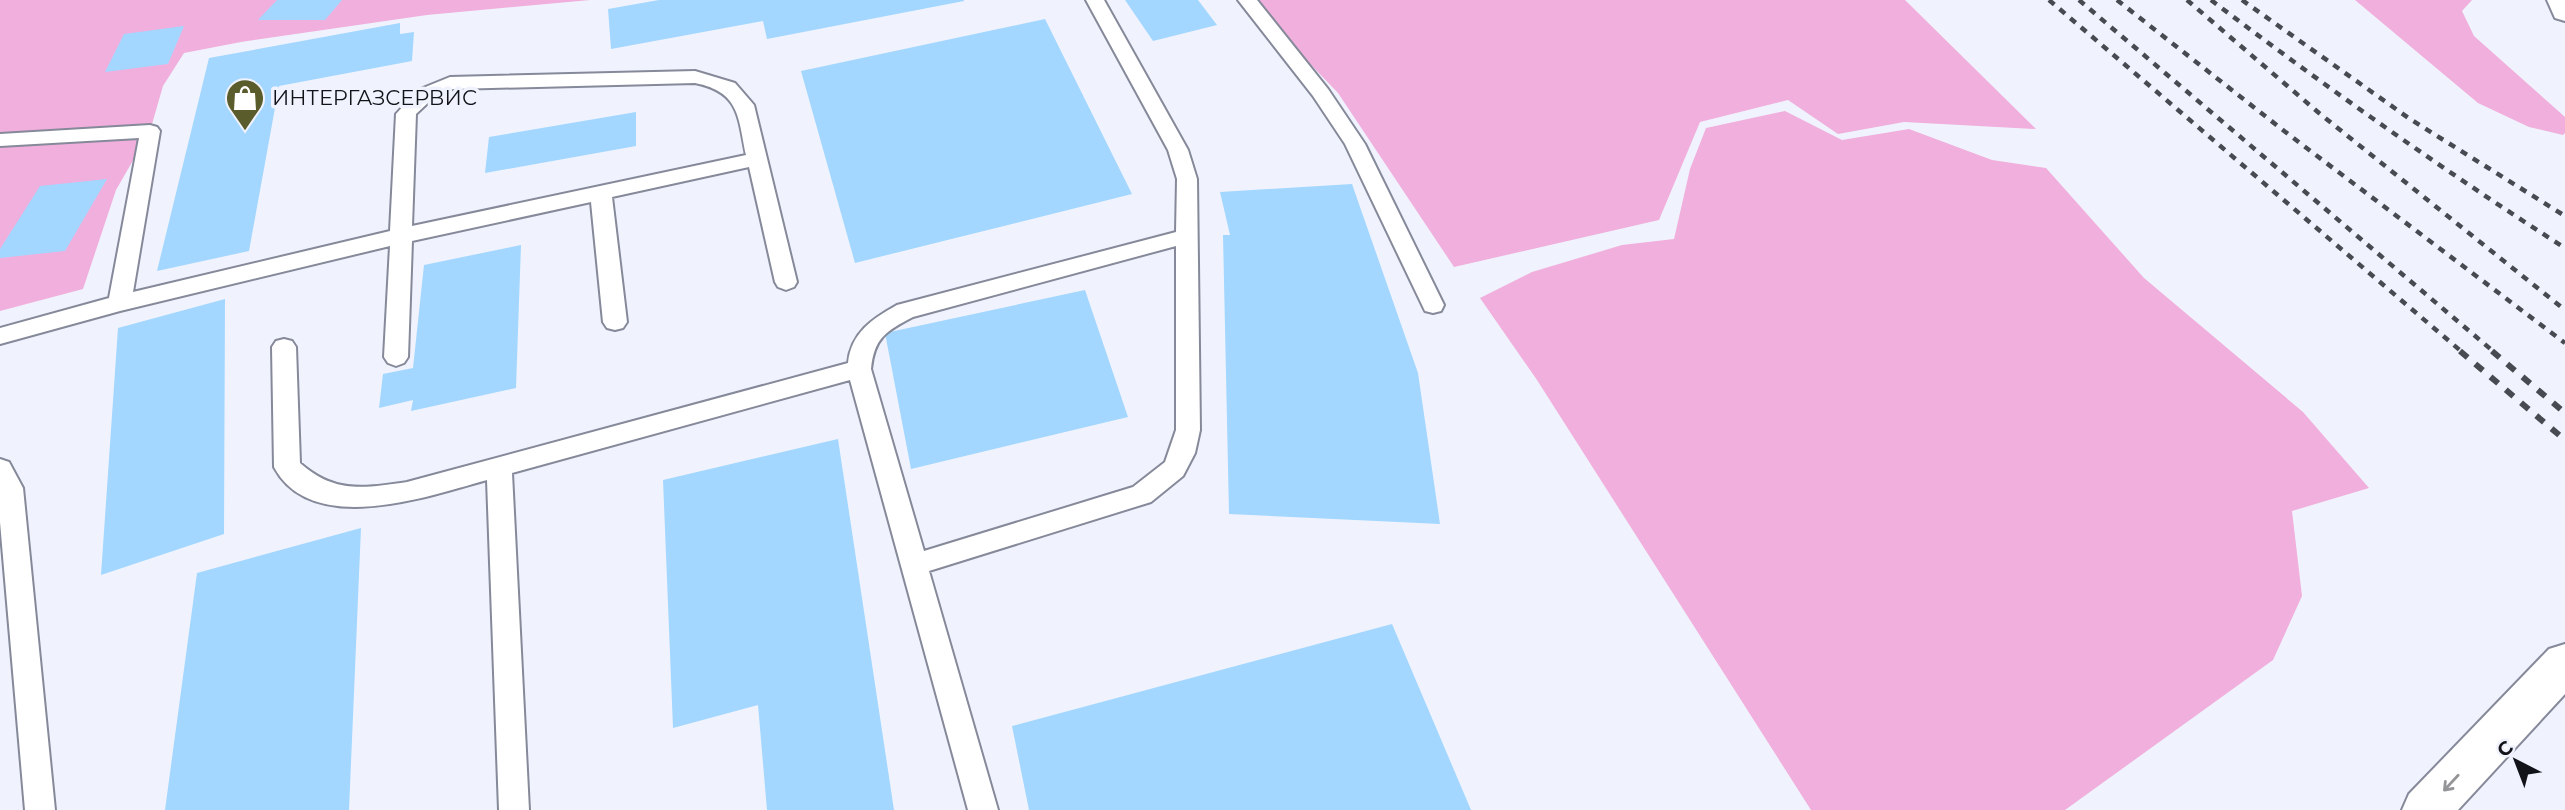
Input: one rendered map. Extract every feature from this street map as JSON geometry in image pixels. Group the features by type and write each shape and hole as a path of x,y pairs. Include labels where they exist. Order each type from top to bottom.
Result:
{"main road":[{"path":"2561,0 2565,12"},
{"path":"2426,810 2565,663"}],"lane":[{"path":"914,565 1142,495 1163,482 1181,462 1188,430 1187,179 1178,150 1095,0"},
{"path":"1247,0 1321,93 1355,144 1433,305"},
{"path":"396,356 406,114 413,102 426,92 450,83 695,77 718,82 733,89 743,100 786,282"},
{"path":"0,140 150,131 120,303"},
{"path":"0,336 120,303 400,236 758,159"},
{"path":"601,192 615,323"},
{"path":"983,810 859,369 860,351 866,339 880,324 905,311 1188,236"},
{"path":"284,347 287,467 304,485 331,496 363,499 407,492 859,369"},
{"path":"499,467 514,810"},
{"path":"0,469 10,488 40,810"}],"shaded area":[{"path":"0,0 590,0 427,15 184,53 163,86 150,131 116,190 83,289 0,311"},
{"path":"1249,0 1905,0 2036,129 1904,122 1838,134 1788,100 1700,122 1659,220 1454,267 1338,93"},
{"path":"2355,0 2472,0 2462,11 2474,36 2565,117 2565,133 2563,135 2529,127 2478,103"},
{"path":"1785,111 1842,140 1909,129 1992,160 2046,168 2144,278 2303,412 2369,488 2292,511 2302,596 2273,660 2065,810 1811,810 1537,380 1480,298 1532,272 1622,245 1674,239 1690,169 1706,128"}],"building":[{"path":"277,0 342,0 325,20 258,20"},
{"path":"659,0 964,1 767,39 763,21 611,49 608,9"},
{"path":"1125,0 1198,0 1217,25 1153,41"},
{"path":"1045,19 1132,194 855,263 801,71"},
{"path":"400,23 400,34 414,32 412,61 279,86 249,251 157,271 209,58"},
{"path":"184,26 168,64 105,72 124,34"},
{"path":"636,112 636,146 485,173 489,137"},
{"path":"107,179 65,251 0,258 0,249 40,186"},
{"path":"1352,184 1418,373 1440,524 1229,514 1223,235 1230,235 1220,192"},
{"path":"521,245 516,388 411,411 413,400 379,408 383,374 413,368 424,265"},
{"path":"1085,290 1128,417 911,469 885,333"},
{"path":"225,299 224,534 101,575 118,328"},
{"path":"838,439 894,810 767,810 758,705 673,728 663,480"},
{"path":"361,528 349,810 165,810 197,573"},
{"path":"1392,624 1471,810 1029,810 1012,726"}],"railway":[{"path":"2049,0 2462,352"},
{"path":"2079,0 2494,352"},
{"path":"2117,0 2288,134 2565,343"},
{"path":"2187,0 2319,113 2565,310"},
{"path":"2211,0 2385,127 2565,248"},
{"path":"2242,0 2410,119 2565,216"},
{"path":"2460,351 2565,440"},
{"path":"2492,351 2565,413"}],"place":[{"name":"ИНТЕРГАЗСЕРВИС","path":"245,132"}]}
